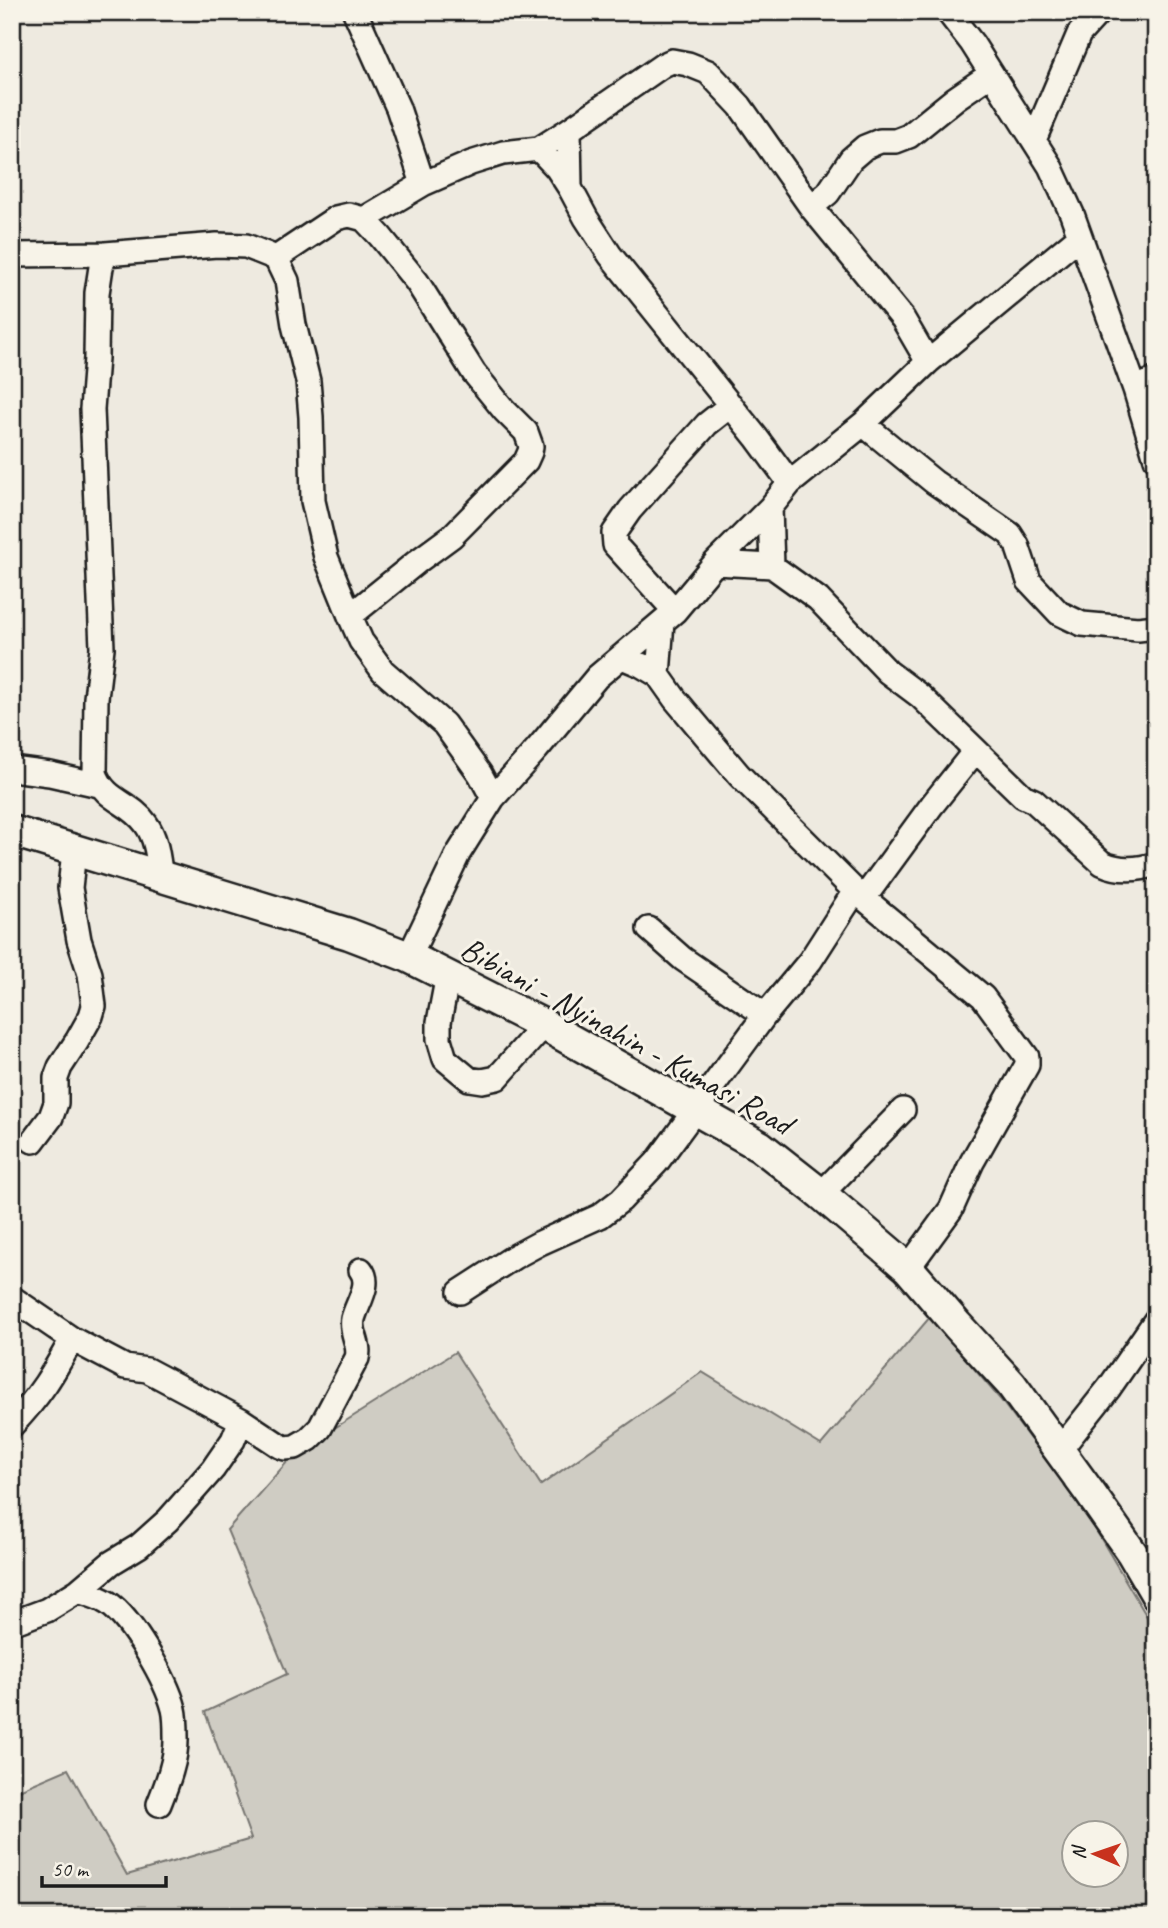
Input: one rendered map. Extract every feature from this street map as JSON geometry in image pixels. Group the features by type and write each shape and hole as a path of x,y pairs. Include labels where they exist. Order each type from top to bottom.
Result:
{"main road":[{"name":"Bibiani - Nyinahin - Kumasi Road","path":"12,831 349,934 410,957 544,1025 760,1146 908,1268 1011,1384 1132,1553 1156,1593"}],"street":[{"path":"355,12 398,108 423,184"},
{"path":"948,12 972,43 1050,166 1145,384 1156,459"},
{"path":"1034,140 1079,34 1098,12"},
{"path":"364,219 423,184 471,163 503,153 539,149 663,65 672,61 688,64 708,72 740,106 811,207 903,319 928,362"},
{"path":"811,207 828,193 852,159 865,147 880,141 896,141 909,136 991,74"},
{"path":"569,130 570,188"},
{"path":"539,149 556,167 610,255 790,483"},
{"path":"276,258 336,218 349,215 364,219 417,282 474,373 526,432 531,446 526,461 452,536 350,616"},
{"path":"410,957 458,854 493,798 597,677 668,616 715,563 770,508 790,483 863,424 928,362 1079,237"},
{"path":"12,255 105,254 217,245 246,246 276,258 287,281 294,325 308,381 313,501 326,557 361,641 383,671 444,724 480,774 493,798"},
{"path":"105,254 97,293 92,409 102,648 96,698 96,773 99,785 145,822 155,842 161,877"},
{"path":"658,675 668,616 615,545 614,533 618,525 706,424 731,405"},
{"path":"863,424 933,482 1010,534 1017,545 1029,581 1059,613 1082,624 1156,628"},
{"path":"770,508 772,566"},
{"path":"715,563 772,566 818,599 888,672 920,696 1023,796 1034,801 1102,863 1122,869 1156,864"},
{"path":"622,657 658,675 739,775 859,895 983,997 1027,1057 1027,1065 972,1162 951,1209 908,1268"},
{"path":"460,1292 514,1257 600,1216 621,1200 657,1161 765,1015 975,751"},
{"path":"12,769 99,785"},
{"path":"33,1141 51,1116 60,1067 86,1025 94,1006 90,974 79,940 70,888 74,851"},
{"path":"649,929 683,959 765,1015"},
{"path":"448,975 439,1022 439,1039 445,1059 469,1079 482,1081 497,1078 544,1025"},
{"path":"821,1194 903,1110"},
{"path":"12,1298 72,1339 125,1367 147,1370 241,1420 285,1448 295,1447 309,1439 320,1428 357,1358 359,1348 352,1330 352,1321 365,1282 361,1270"},
{"path":"1059,1451 1109,1388 1156,1320"},
{"path":"12,1425 32,1405 51,1379 72,1339"},
{"path":"12,1623 47,1610 78,1591 111,1563 139,1546 168,1520 213,1469 233,1440 241,1420"},
{"path":"78,1591 109,1604 123,1616 166,1687 174,1710 177,1738 167,1784 159,1804"}],"shaded area":[{"path":"930,1317 1000,1399 1087,1515 1156,1632 1156,1916 12,1916 12,1793 68,1769 127,1875 251,1839 205,1712 287,1674 227,1530 295,1453 455,1352 541,1485 702,1372 821,1445"}]}
